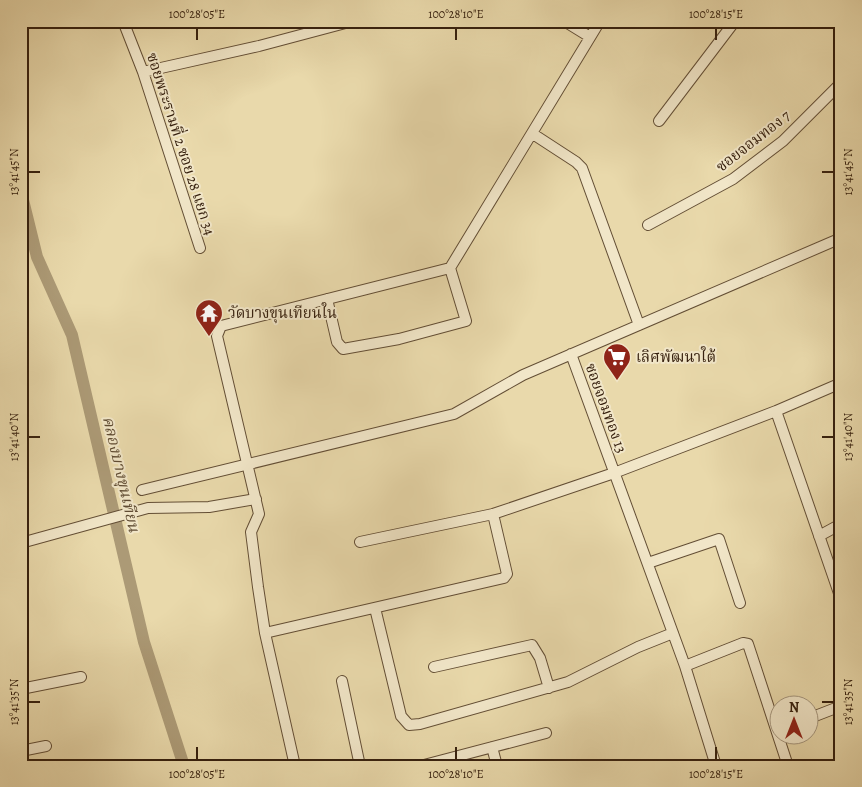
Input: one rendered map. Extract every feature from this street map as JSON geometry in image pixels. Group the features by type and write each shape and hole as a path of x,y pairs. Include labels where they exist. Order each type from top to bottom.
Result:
{"street":[{"name":"ซอยพระรามที่ 2 ซอย 28 แยก 34","path":"123,21 143,72 200,248"},
{"path":"143,72 259,46 353,21"},
{"path":"564,21 590,37"},
{"path":"295,766 265,633 250,532 259,516 216,336 218,329 221,326 450,268 600,21"},
{"path":"659,121 735,21"},
{"name":"ซอยจอมทอง 7","path":"648,225 733,179 783,141 841,82"},
{"path":"533,134 576,162 582,168 639,324"},
{"name":"ซอยจอมทอง 13","path":"715,766 685,666 571,354 841,238"},
{"path":"327,299 337,342 343,349 399,339 466,321 450,268"},
{"path":"142,490 454,414 524,375 571,354"},
{"path":"360,542 493,514 614,473 776,411 841,383"},
{"path":"776,411 841,598"},
{"path":"21,543 141,510 209,507 256,499"},
{"path":"265,633 504,578 507,574 493,514"},
{"path":"819,536 841,524"},
{"path":"648,564 719,539 740,603"},
{"path":"375,608 402,716 408,725 420,724 568,682 638,647 673,633"},
{"path":"685,666 746,643 770,707"},
{"path":"434,668 532,645 540,658 549,688"},
{"path":"21,689 80,677"},
{"path":"342,681 360,766"},
{"path":"820,714 841,706"},
{"path":"424,765 546,734"},
{"path":"782,744 788,766"},
{"path":"21,752 46,746"},
{"path":"492,747 497,766"}],"waterway":[{"name":"คลองบางขุนเทียน","path":"21,192 37,257 72,335 144,642 184,766"}],"place":[{"name":"วัดบางขุนเทียนใน","path":"209,337"},
{"name":"เลิศพัฒนาใต้","path":"617,381"}]}
